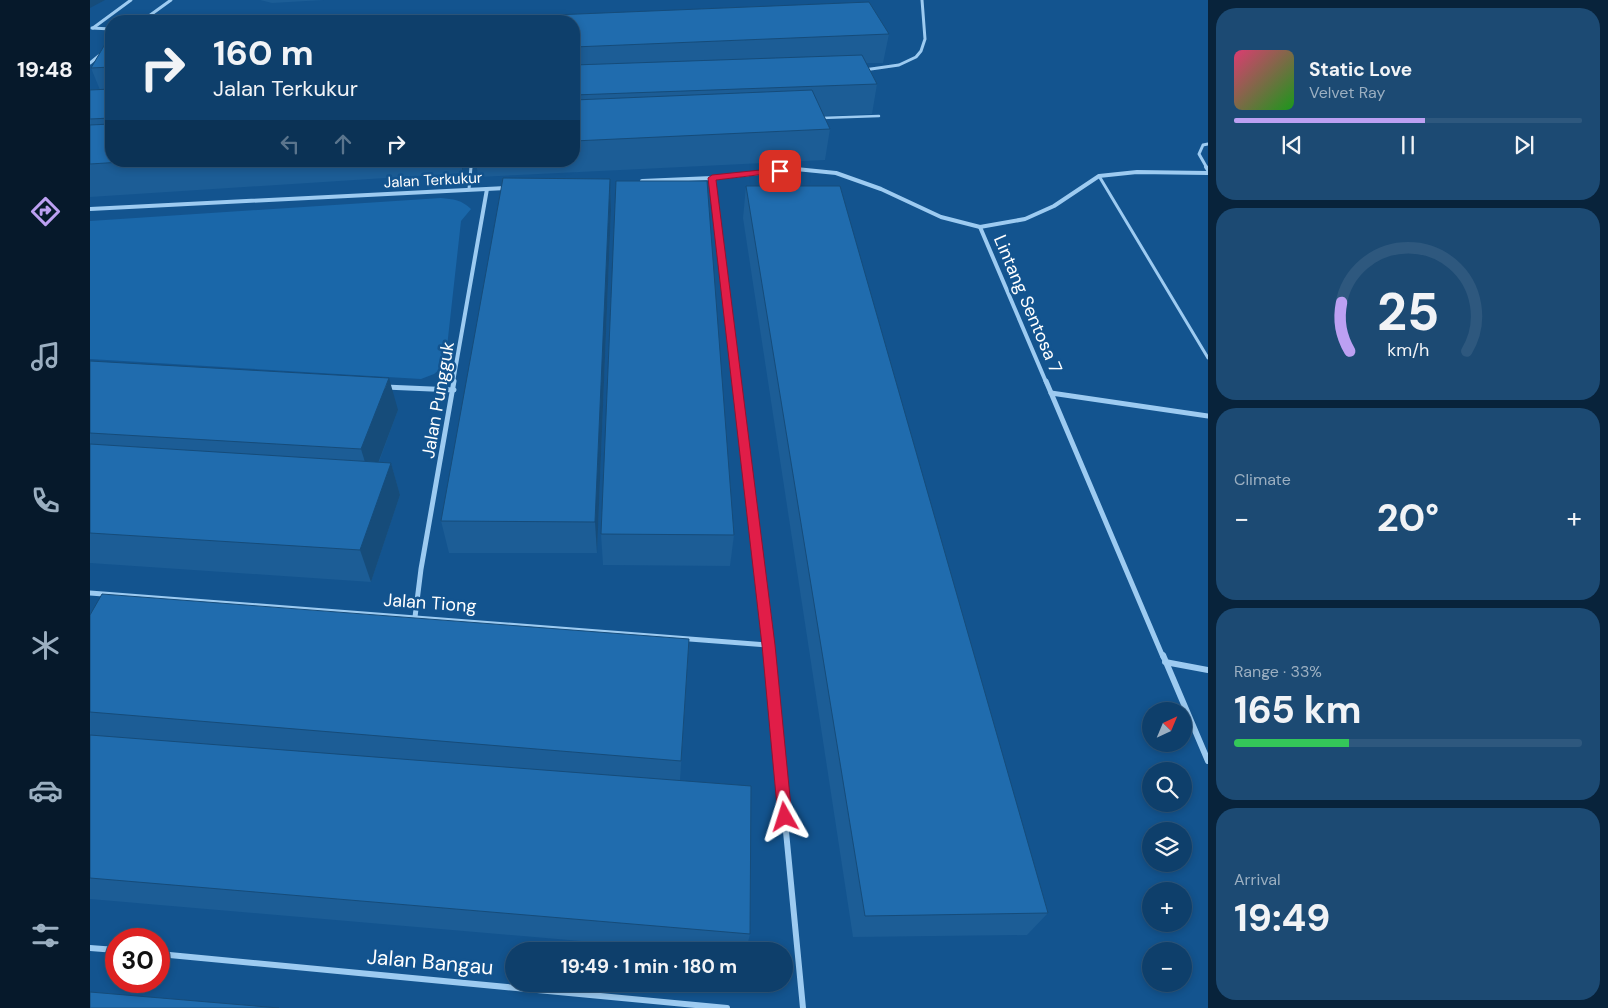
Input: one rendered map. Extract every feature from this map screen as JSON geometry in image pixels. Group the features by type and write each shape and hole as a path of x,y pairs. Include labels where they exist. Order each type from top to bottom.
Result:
{"street":[{"path":"110,15 131,0"},
{"path":"151,15 172,0"},
{"path":"859,70 878,69 904,64 920,52 925,42 925,9 922,0"},
{"path":"91,28 105,18"},
{"path":"91,28 105,29"},
{"path":"90,63 105,51"},
{"path":"634,182 712,178 796,169 836,173 881,189 941,217 980,227 1025,219 1054,206 1099,176 1137,172 1208,172 1199,154 1203,145 1208,144"},
{"path":"712,178 768,645 804,1008"},
{"name":"Jalan Terkukur","path":"90,208 507,188"},
{"name":"Jalan Pungguk","path":"415,617 487,189"},
{"name":"Lintang Sentosa 7","path":"980,227 1208,761"},
{"path":"375,386 454,390"},
{"path":"1051,392 1208,416"},
{"name":"Jalan Tiong","path":"90,593 768,645"},
{"path":"1165,662 1208,670"},
{"path":"90,948 105,949"},
{"name":"Jalan Bangau","path":"170,955 727,1008"}],"lane":[{"path":"820,118 879,116"},
{"path":"469,189 471,167"},
{"path":"1099,176 1208,358"}],"shaded area":[{"path":"441,198 457,200 471,209 461,221 445,365 434,374 421,379 90,359 90,221"}],"building":[{"path":"869,2 889,34 580,47 580,15 554,15"},
{"path":"105,44 105,67 91,68"},
{"path":"862,55 877,84 580,95 580,65"},
{"path":"105,89 105,118 90,119 90,90"},
{"path":"812,90 830,129 580,141 580,100"},
{"path":"105,124 105,163 90,164 90,125"},
{"path":"503,178 610,179 595,522 441,521"},
{"path":"616,181 707,181 734,535 601,534"},
{"path":"746,186 840,186 1048,913 865,916"},
{"path":"90,361 389,378 361,449 90,433"},
{"path":"90,444 391,463 360,550 90,533"},
{"path":"102,594 689,639 681,761 90,712 90,615"},
{"path":"90,735 751,786 750,934 90,878"},
{"path":"90,992 279,1008 90,1008"}],"route":[{"path":"780,171 712,178 768,645 785,817"}]}
